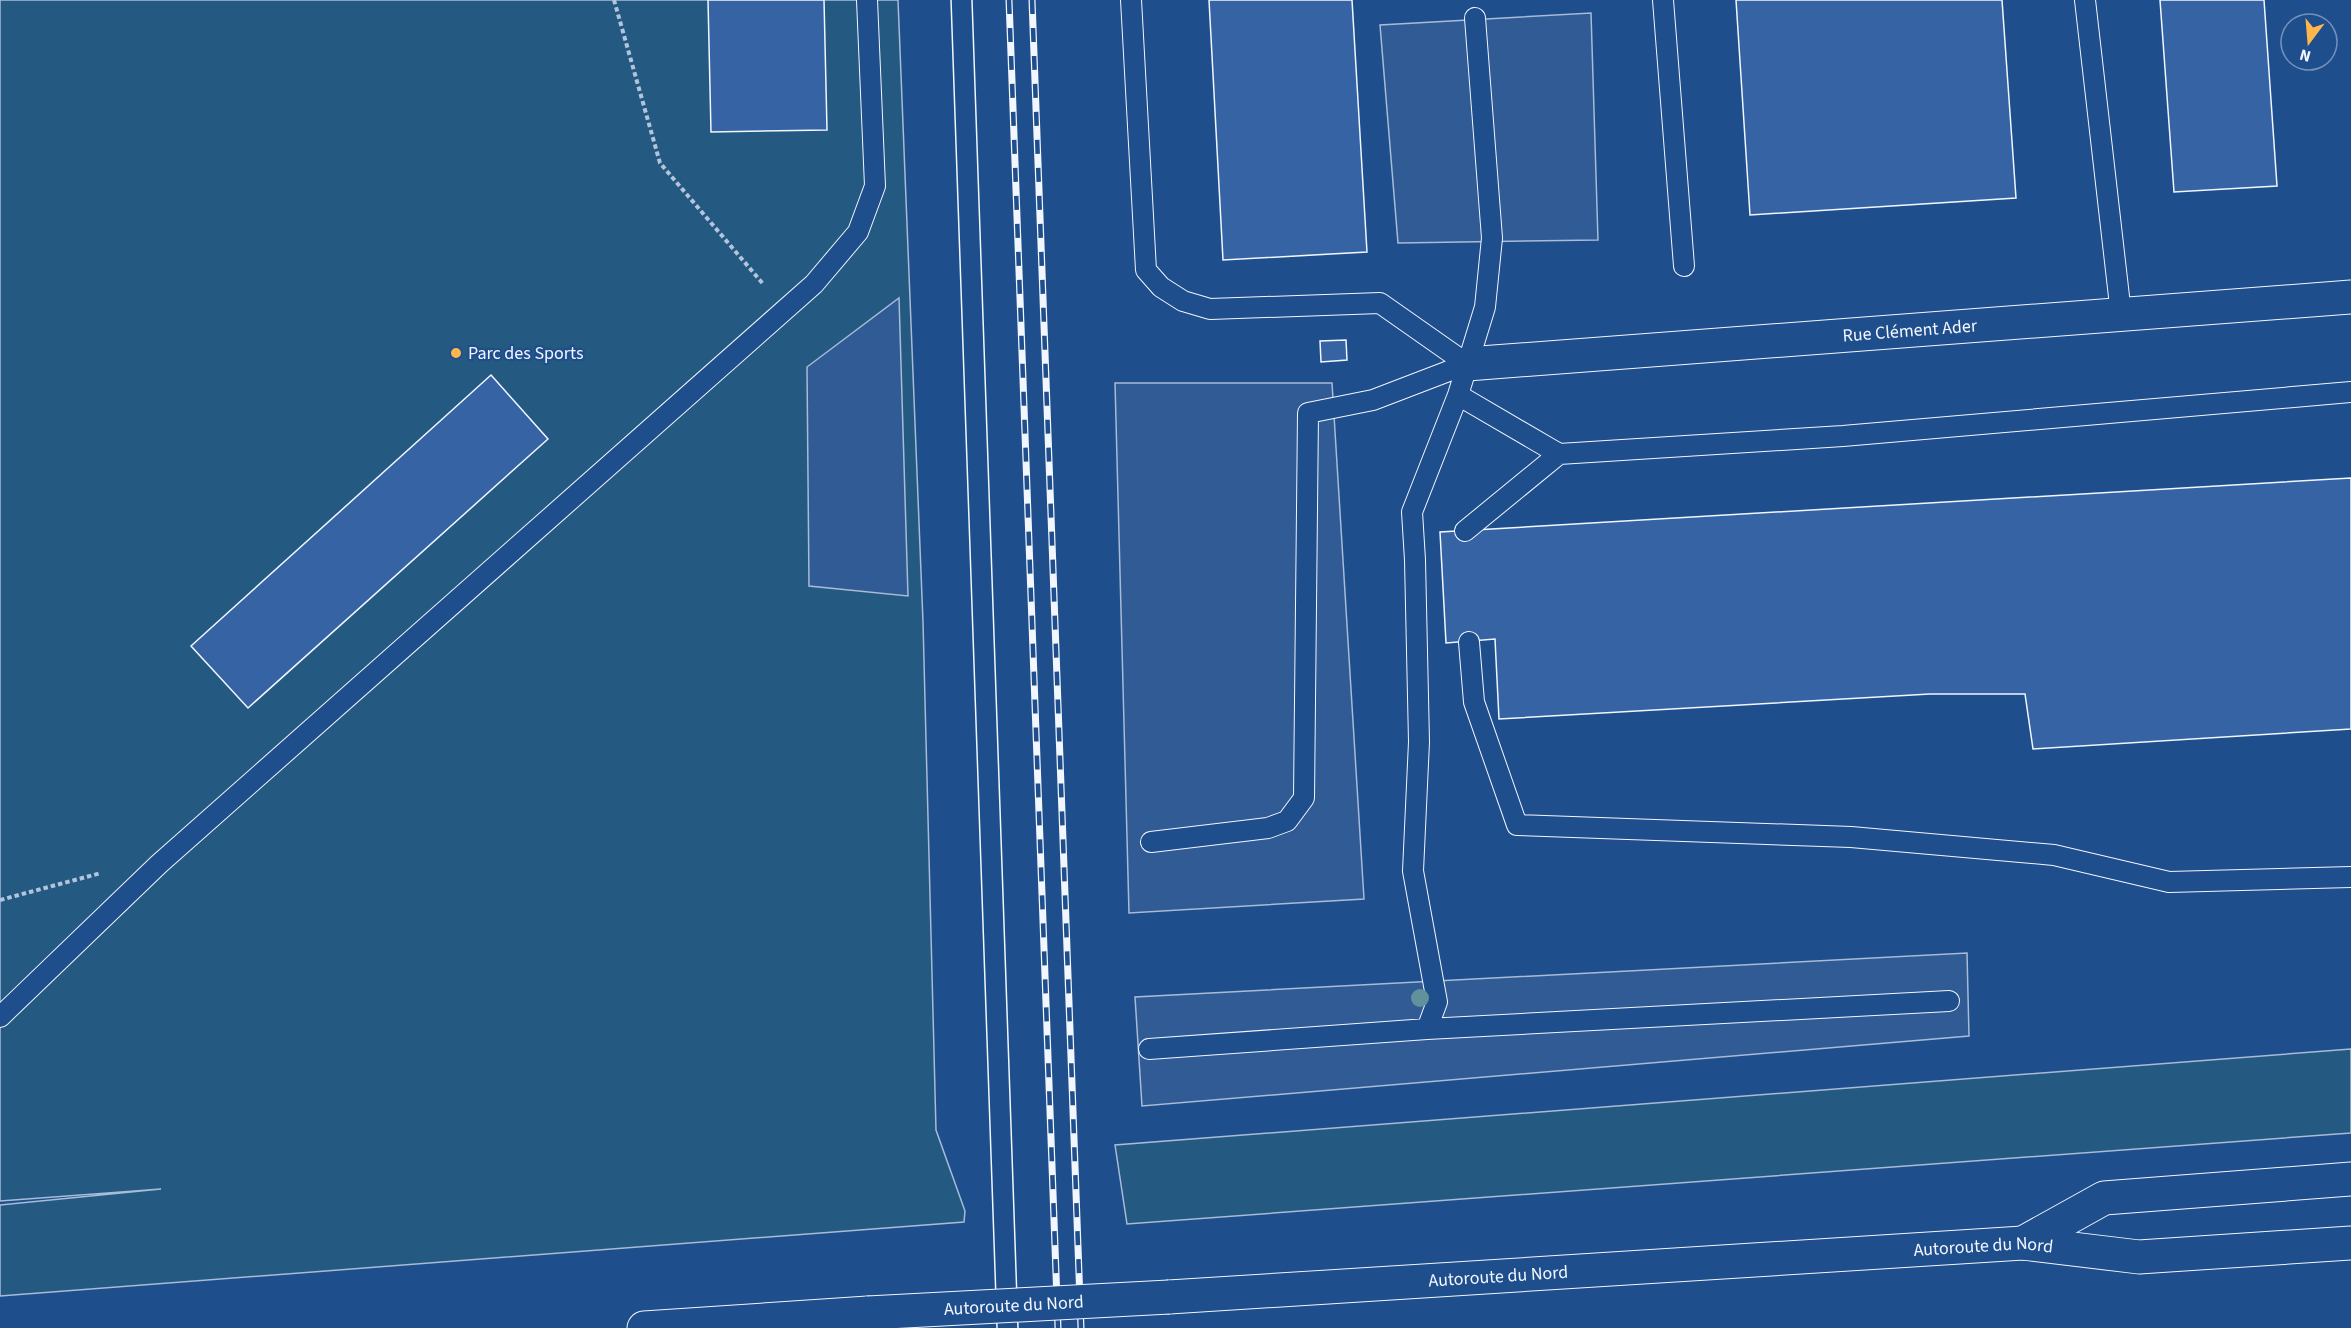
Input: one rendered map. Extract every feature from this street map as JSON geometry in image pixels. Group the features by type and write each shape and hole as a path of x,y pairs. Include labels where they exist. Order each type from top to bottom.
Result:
{"main road":[{"name":"Rue Clément Ader","path":"1467,364 2351,297"},
{"path":"2023,1243 2104,1198 2351,1179"},
{"name":"Autoroute du Nord","path":"644,1328 2023,1243 2139,1257 2351,1244"}],"lane":[{"path":"0,1017 159,864 814,284 858,232 875,186 867,0"},
{"path":"1131,0 1146,270 1161,287 1183,301 1210,309 1380,303 1467,364"},
{"path":"1663,0 1684,266"},
{"path":"2085,0 2121,314"},
{"path":"1427,1029 1437,1002 1413,871 1419,742 1412,512 1458,395 1485,308 1492,238 1475,18"},
{"path":"1151,842 1268,828 1287,820 1304,798 1308,413 1373,400 1467,364"},
{"path":"1458,395 1559,454 1843,436 2351,392"},
{"path":"1466,531 1559,454"},
{"path":"1469,642 1474,702 1517,825 1851,837 2054,855 2169,882 2351,877"},
{"path":"1149,1049 1427,1029 1949,1001"}],"path":[{"path":"614,0 660,163 786,310"},
{"path":"0,900 126,867 159,864"}],"shaded area":[{"name":"Parc des Sports","path":"0,0 898,0 923,622 936,1130 965,1211 964,1222 0,1296 0,1205 161,1189 0,1201"},
{"path":"1591,13 1598,240 1398,243 1380,25"},
{"path":"899,298 908,596 809,586 807,367"},
{"path":"1115,383 1332,383 1364,899 1129,913"},
{"path":"1967,953 1969,1036 1142,1106 1135,997"},
{"path":"2351,1049 2351,1133 1127,1224 1115,1145"}],"building":[{"path":"708,0 824,0 827,130 711,132"},
{"path":"1209,0 1352,0 1367,252 1223,260"},
{"path":"1736,0 2002,0 2016,198 1750,215"},
{"path":"2160,0 2264,0 2277,186 2174,192"},
{"path":"1346,340 1347,360 1321,362 1320,341"},
{"path":"491,375 548,439 248,708 191,646"},
{"path":"2351,478 2351,729 2033,749 2025,694 1930,694 1499,719 1495,639 1446,643 1440,532"}],"tram line":[{"path":"951,0 997,1328"},
{"path":"972,0 1018,1328"}],"railway":[{"path":"1009,0 1058,1328"},
{"path":"1032,0 1081,1328"}],"place":[{"name":"Parc des Sports","path":"456,353"}]}
